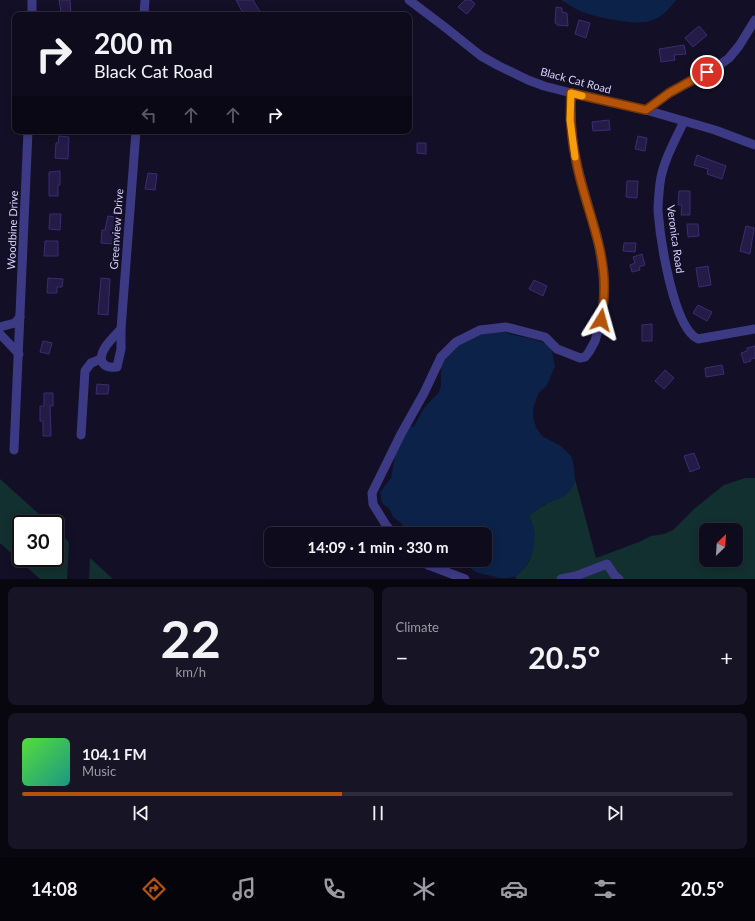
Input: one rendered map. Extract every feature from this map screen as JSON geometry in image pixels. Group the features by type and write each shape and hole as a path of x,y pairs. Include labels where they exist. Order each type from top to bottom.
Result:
{"street":[{"path":"32,0 32,12"},
{"path":"144,12 146,0"},
{"name":"Black Cat Road","path":"410,0 482,56 493,63 538,84 646,110 715,130 755,144"},
{"path":"646,110 669,93 716,67 729,58 739,46 755,20"},
{"path":"388,527 373,504 372,493 441,357 456,342 480,330 506,327 545,337 557,349 580,358 585,357 595,341 601,320 604,295 603,274 598,240 576,162 570,120 571,93"},
{"name":"Veronica Road","path":"684,121 664,165 660,181 658,211 667,270 679,312 687,329 692,336 698,339 755,329"},
{"name":"Woodbine Drive","path":"14,450 28,134"},
{"name":"Greenview Drive","path":"101,359 104,366 117,366 121,348 121,329 136,134"},
{"path":"0,327 15,323 20,317"},
{"path":"82,435 85,371 91,363 101,359 101,354 104,349 121,329"},
{"path":"0,334 18,354"},
{"path":"562,579 576,576 607,564 615,576 619,579"},
{"path":"433,567 465,579"}],"green space":[{"path":"745,478 755,478 755,579 516,579 515,577 526,566 531,554 534,528 530,515 539,508 567,493 573,485 575,479 596,558 651,536 664,534 673,530 694,509 724,485"},
{"path":"0,479 40,515 12,515 12,554 0,543"},
{"path":"64,537 69,542 67,579 40,579 27,567 64,567"},
{"path":"90,558 113,579 89,579"}],"water":[{"path":"561,0 676,0 668,10 654,20 643,22 625,22 577,10"},
{"path":"503,330 509,334 533,339 547,344 552,351 555,366 547,385 538,394 533,409 533,417 536,427 542,436 561,446 571,456 573,461 575,479 570,491 564,496 542,506 530,515 535,535 533,550 531,557 523,569 519,574 513,577 505,578 483,574 476,572 469,567 492,567 492,527 404,527 393,517 389,508 382,503 380,492 391,478 395,455 409,427 414,426 424,408 439,392 441,385 441,366 447,354 470,336"}],"building":[{"path":"59,0 70,0 71,12 61,12"},
{"path":"236,0 253,0 260,12 247,11 242,12"},
{"path":"465,0 471,0 475,4 467,14 458,7"},
{"path":"556,7 562,8 562,12 567,13 568,26 557,25 555,23"},
{"path":"579,20 590,23 586,38 575,34"},
{"path":"699,26 707,35 693,47 685,38"},
{"path":"684,45 686,54 674,55 675,60 661,62 659,49"},
{"path":"609,120 610,130 593,131 592,122"},
{"path":"59,136 69,137 68,159 55,158 56,143 58,143"},
{"path":"638,136 647,138 645,151 635,149"},
{"path":"417,143 426,143 426,154 417,153"},
{"path":"697,155 726,166 722,179 707,174 708,169 694,165"},
{"path":"60,171 58,196 49,196 49,172"},
{"path":"148,173 157,174 155,190 145,189"},
{"path":"627,181 638,181 637,198 626,197"},
{"path":"679,191 690,191 690,215 681,215 682,205 678,205"},
{"path":"50,214 61,214 60,230 49,229"},
{"path":"108,216 115,217 114,228 116,228 114,244 101,243 102,230 105,230"},
{"path":"687,224 698,224 699,236 688,237"},
{"path":"746,226 754,228 750,254 740,251"},
{"path":"45,241 58,241 58,256 44,256"},
{"path":"624,243 636,243 635,252 623,251"},
{"path":"642,254 645,265 639,267 640,270 632,272 630,265 635,263 633,257"},
{"path":"708,266 711,285 699,287 696,268"},
{"path":"48,278 63,279 62,287 57,287 57,293 47,293"},
{"path":"101,278 110,279 108,315 98,314"},
{"path":"534,280 547,286 543,296 529,289"},
{"path":"698,305 712,312 707,321 693,313"},
{"path":"652,324 652,341 642,341 642,325"},
{"path":"43,341 52,343 49,354 40,352"},
{"path":"755,346 755,358 744,363 741,353 747,351 747,348"},
{"path":"722,365 724,374 706,377 705,368"},
{"path":"665,370 674,378 664,389 655,381"},
{"path":"97,384 109,385 108,394 96,394"},
{"path":"44,393 53,393 53,406 50,406 51,436 43,436 43,421 40,421 40,406 44,406"},
{"path":"694,453 700,468 690,472 684,456"}],"slow traffic":[{"path":"575,157 570,120 571,93 582,96"}],"route":[{"path":"601,320 604,295 603,274 598,240 576,162 570,120 571,93 646,110 669,93 707,72"}]}
